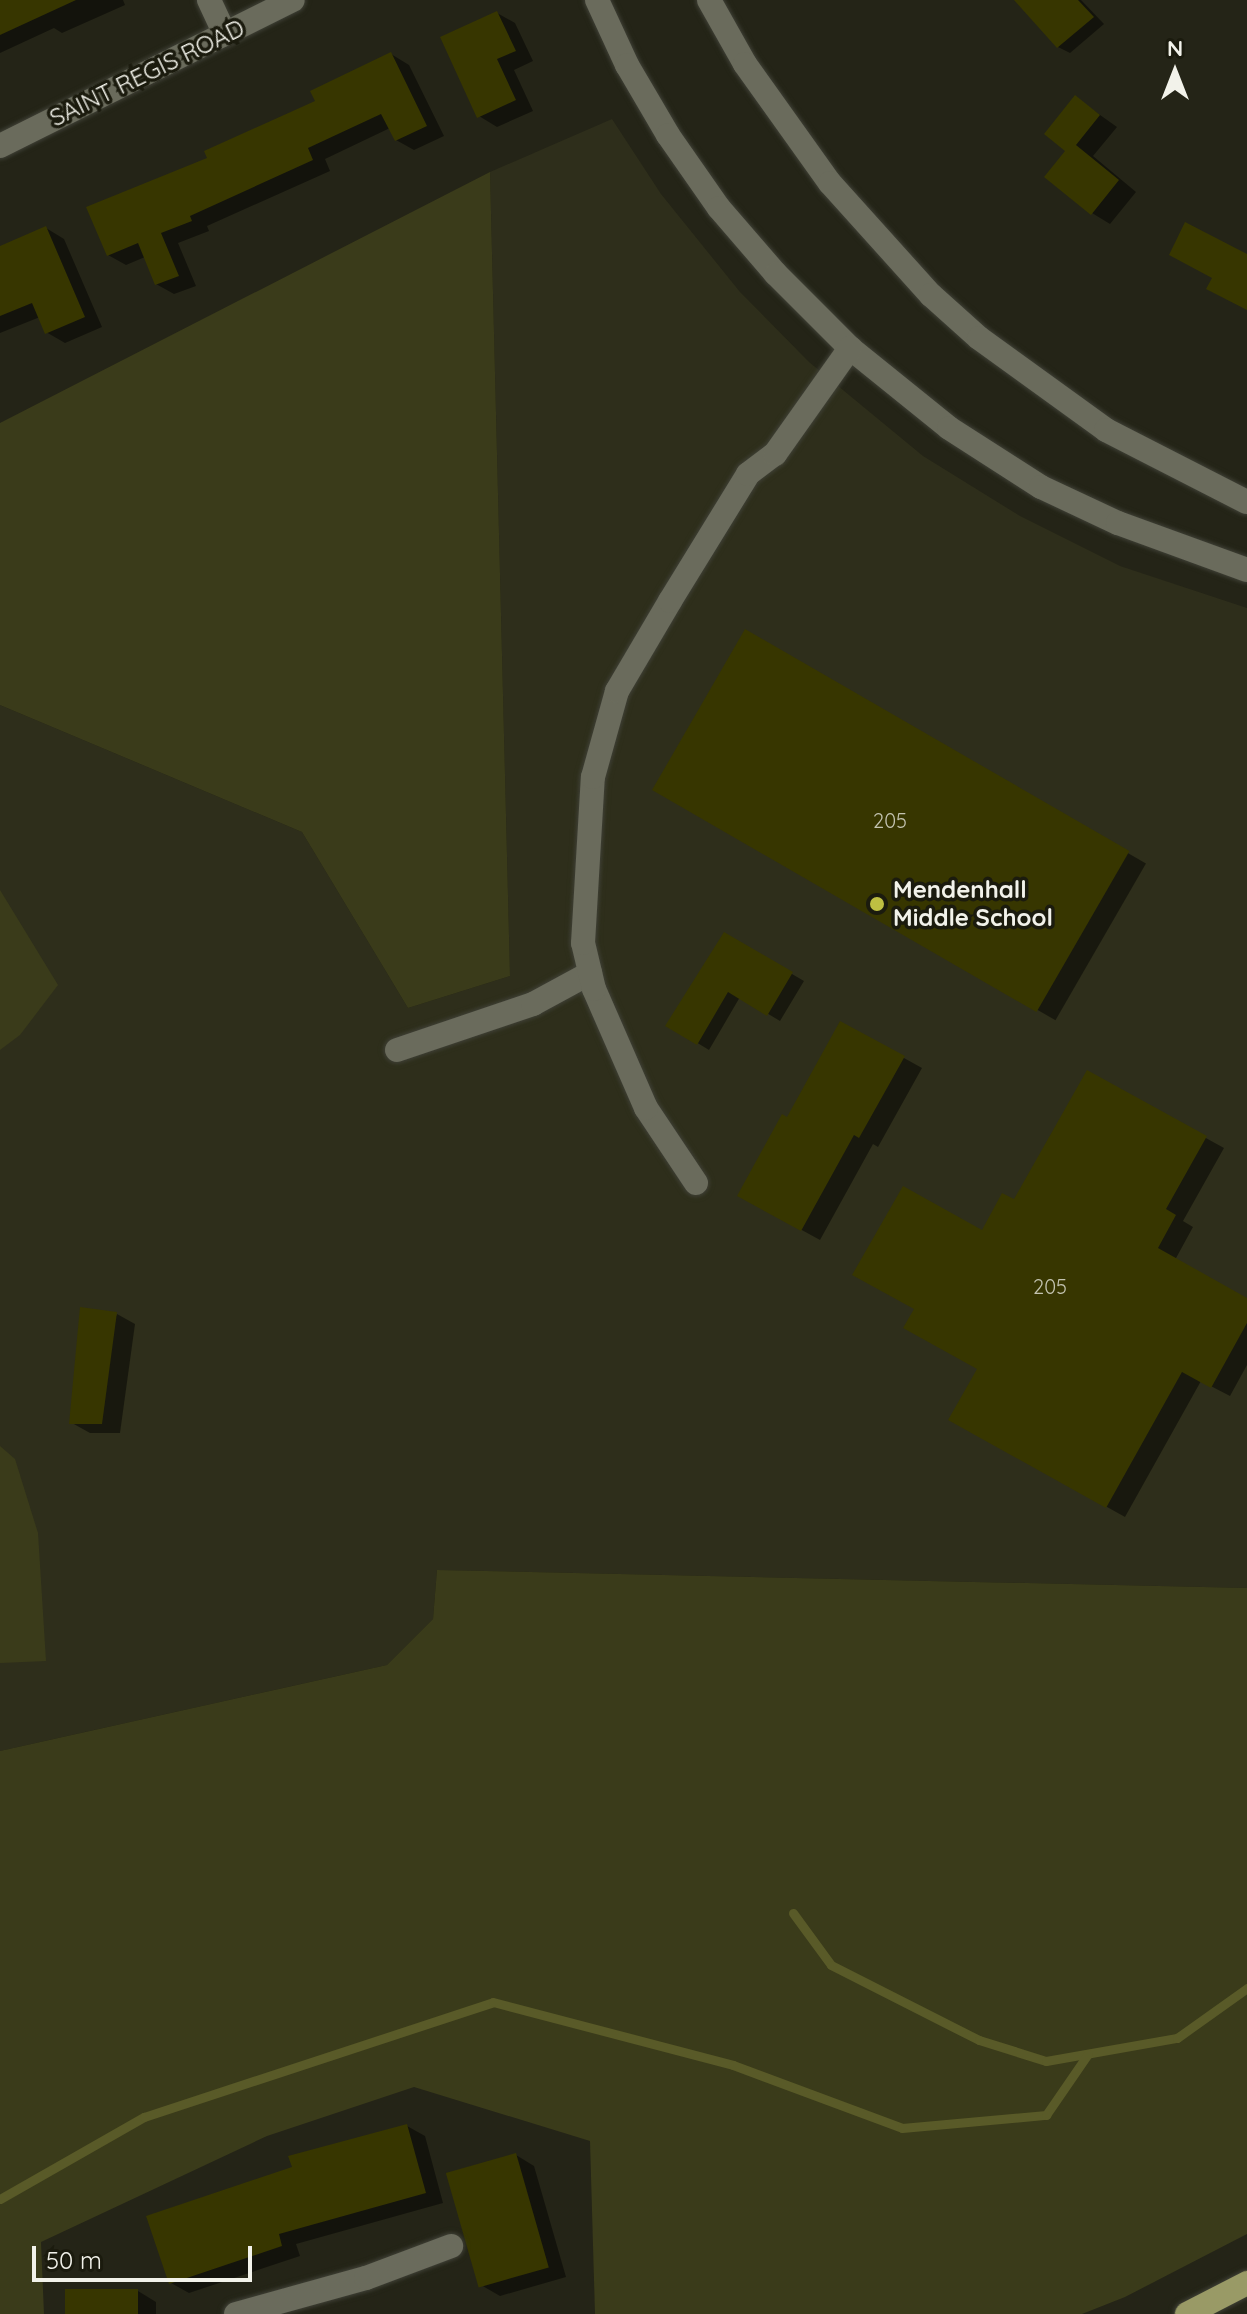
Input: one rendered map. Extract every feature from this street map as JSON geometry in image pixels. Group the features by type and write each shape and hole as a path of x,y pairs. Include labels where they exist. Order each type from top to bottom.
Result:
{"main road":[{"path":"1187,2314 1247,2283"}],"street":[{"path":"209,0 225,34"},
{"name":"SAINT REGIS ROAD","path":"0,146 293,0"},
{"path":"597,0 640,88 719,208 776,274 850,348 949,428 1041,487 1118,523 1247,570"},
{"path":"709,0 745,64 830,183 931,295 979,338 1106,430 1247,502"},
{"path":"696,1183 646,1108 590,973 583,943 593,777 617,691 748,474 775,454 850,348"},
{"path":"397,1050 450,1029 533,1004 590,973"},
{"path":"236,2314 366,2278 451,2246"}],"shaded area":[{"name":"Mendenhall Middle School","path":"612,119 661,194 740,292 809,362 923,456 1020,516 1120,566 1247,608 1247,1588 437,1570 433,1619 387,1665 0,1751 0,705 302,832 408,1008 510,976 490,172"}],"green space":[{"path":"490,172 510,976 408,1008 302,832 0,705 0,423"},
{"path":"0,890 58,985 20,1035 0,1050"},
{"path":"0,1446 15,1459 38,1533 46,1661 0,1663"},
{"path":"437,1570 1247,1588 1247,2234 1125,2297 1082,2314 595,2314 590,2141 414,2087 267,2136 41,2242 44,2314 0,2314 0,1751 387,1665 433,1619"}],"building":[{"path":"0,0 76,0 0,35"},
{"path":"1014,0 1078,0 1094,17 1057,48"},
{"path":"497,11 516,51 497,59 516,100 477,118 440,37"},
{"path":"391,52 427,126 395,141 381,114 308,148 313,160 190,216 192,221 161,233 179,276 155,285 138,243 107,256 86,207 207,158 204,151 315,101 310,91"},
{"path":"1075,95 1100,115 1076,145 1119,180 1091,215 1044,177 1065,151 1044,134"},
{"path":"1185,222 1247,254 1247,310 1206,289 1212,278 1169,255"},
{"path":"46,226 85,317 45,334 32,303 0,316 0,246"},
{"path":"745,629 1130,851 1037,1012 652,790"},
{"path":"724,932 793,972 767,1016 728,992 697,1045 665,1026"},
{"path":"840,1021 905,1056 859,1138 854,1135 801,1231 737,1196 782,1114 787,1117"},
{"path":"1087,1070 1207,1136 1166,1209 1176,1215 1158,1248 1247,1298 1247,1323 1211,1388 1182,1372 1106,1508 948,1420 977,1369 903,1328 914,1309 852,1275 903,1186 982,1230 1002,1193 1014,1199"},
{"path":"80,1307 117,1312 102,1424 69,1424"},
{"path":"407,2124 426,2193 279,2234 282,2246 169,2284 146,2216 292,2167 288,2156"},
{"path":"516,2153 549,2267 479,2288 446,2173"},
{"path":"65,2289 138,2289 138,2314 65,2314"}],"waterway":[{"path":"793,1913 831,1965 979,2040 1046,2061 1177,2038 1247,1988"},
{"path":"0,2199 144,2117 493,2002 733,2065 902,2128 1046,2115 1088,2054"}],"place":[{"name":"Mendenhall Middle School","path":"877,904"}]}
